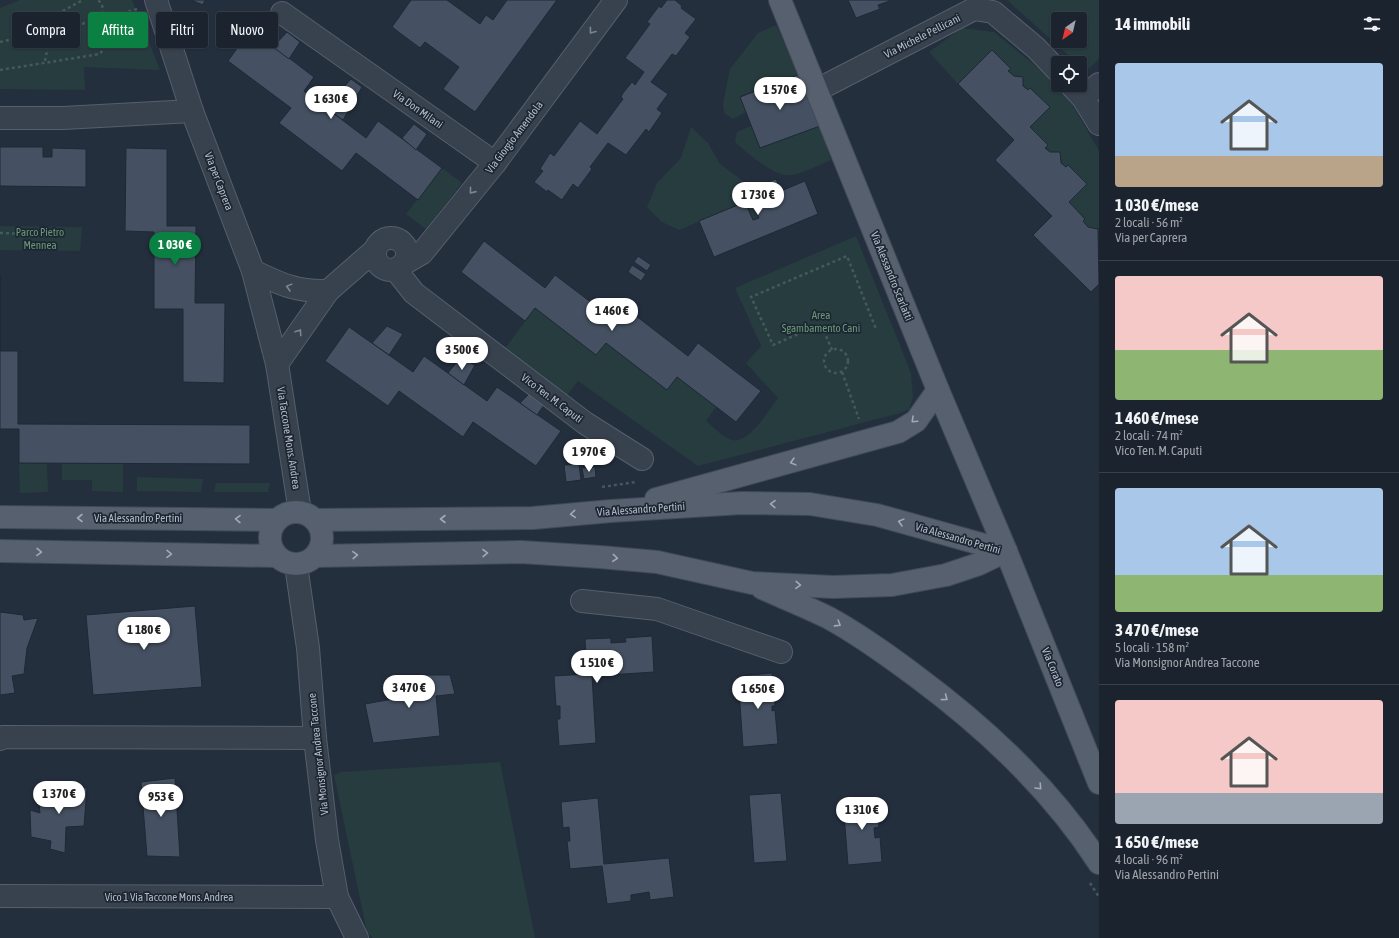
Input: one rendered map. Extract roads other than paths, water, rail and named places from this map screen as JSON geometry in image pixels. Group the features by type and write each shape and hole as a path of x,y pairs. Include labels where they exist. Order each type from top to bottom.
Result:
{"main road":[{"name":"Via Alessandro Scarlatti","path":"780,0 938,390 1006,551"},
{"path":"611,511 868,442 898,432 916,420 938,390"},
{"name":"Via Alessandro Pertini","path":"307,516 533,518 611,511 742,503 810,504 877,515 1006,551"},
{"path":"291,512 307,516 322,534 320,549 316,556 304,564 296,565 282,561 276,556 272,549 270,534 277,520 291,512"},
{"name":"Via Alessandro Pertini","path":"0,517 277,520"},
{"path":"0,551 276,556"},
{"name":"Via Alessandro Pertini","path":"316,556 521,552 657,562 752,583 833,587 892,585 946,575 979,564 1006,551"},
{"name":"Via Corato","path":"1006,551 1099,783"},
{"path":"752,583 829,618 888,654 951,702 1007,752 1047,795 1099,863"}],"street":[{"name":"Via Giorgio Amendola","path":"399,267 422,253 495,164 616,0"},
{"name":"Via per Caprera","path":"156,2 192,110 253,271 277,364"},
{"name":"Via Michele Pellicani","path":"817,90 974,9 993,12 1036,48 1051,64"},
{"name":"Via Don Milani","path":"282,13 495,164"},
{"path":"1086,92 1099,124"},
{"path":"0,118 63,118 192,110"},
{"path":"277,364 328,291 375,250 385,239 390,238 400,241 406,249 407,254 399,267"},
{"name":"Vico Ten. M. Caputi","path":"399,267 414,293 585,423 642,459"},
{"path":"253,271 284,285 309,291 328,291"},
{"name":"Via Taccone Mons. Andrea","path":"277,364 307,516"},
{"name":"Via Monsignor Andrea Taccone","path":"296,565 308,648 315,738 327,840 337,897 357,938"},
{"path":"582,601 657,609 781,652"},
{"path":"0,739 3,737 315,738"},
{"name":"Vico 1 Via Taccone Mons. Andrea","path":"0,896 337,897"}],"park label":[{"name":"Parco Pietro Mennea","path":"40,238"},
{"name":"Area Sgambamento Cani","path":"821,321"}]}
